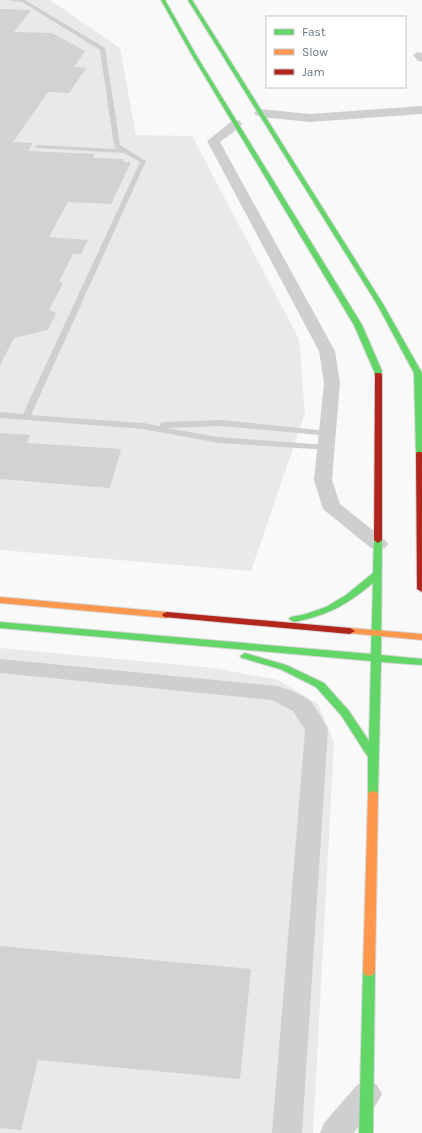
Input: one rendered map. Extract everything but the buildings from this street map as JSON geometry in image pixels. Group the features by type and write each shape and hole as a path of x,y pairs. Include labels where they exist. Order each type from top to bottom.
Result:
{"main road":[{"path":"162,0 358,325 378,371 378,573 366,1133"},
{"path":"190,0 380,304 418,373 422,589"},
{"path":"256,622 308,618 336,608 378,573"},
{"path":"0,600 422,636"},
{"path":"0,625 422,662"},
{"path":"198,642 283,667 320,686 345,713 374,757"}],"street":[{"path":"260,113 310,118 422,110"},
{"path":"236,124 214,141 327,351 332,383 323,480 331,506 378,544"},
{"path":"0,666 277,693 301,706 317,729 287,1133"},
{"path":"335,1133 367,1094"}],"lane":[{"path":"9,0 23,1 103,49 116,146 144,161 26,417"},
{"path":"38,147 126,151"},
{"path":"0,415 143,426 219,440 326,441"},
{"path":"143,426 222,423 326,441"}],"shaded area":[{"path":"0,0 50,0 120,48 136,135 192,136 299,339 305,413 251,571 0,550"},
{"path":"0,648 214,668 278,680 318,704 334,742 313,1133 0,1133"}],"traffic: fast":[{"path":"163,0 194,55 358,325 378,371 378,375"},
{"path":"190,0 380,304 418,373 420,454"},
{"path":"373,795 378,540"},
{"path":"294,619 307,617 330,609 359,590 378,573"},
{"path":"0,625 422,662"},
{"path":"245,656 283,667 320,685 345,713 374,757"},
{"path":"366,1133 369,971"}],"traffic: slow":[{"path":"0,600 167,615"},
{"path":"350,631 422,637"},
{"path":"369,971 373,795"}],"traffic: jam":[{"path":"378,375 378,540"},
{"path":"420,454 422,589"},
{"path":"167,615 350,631"}]}
